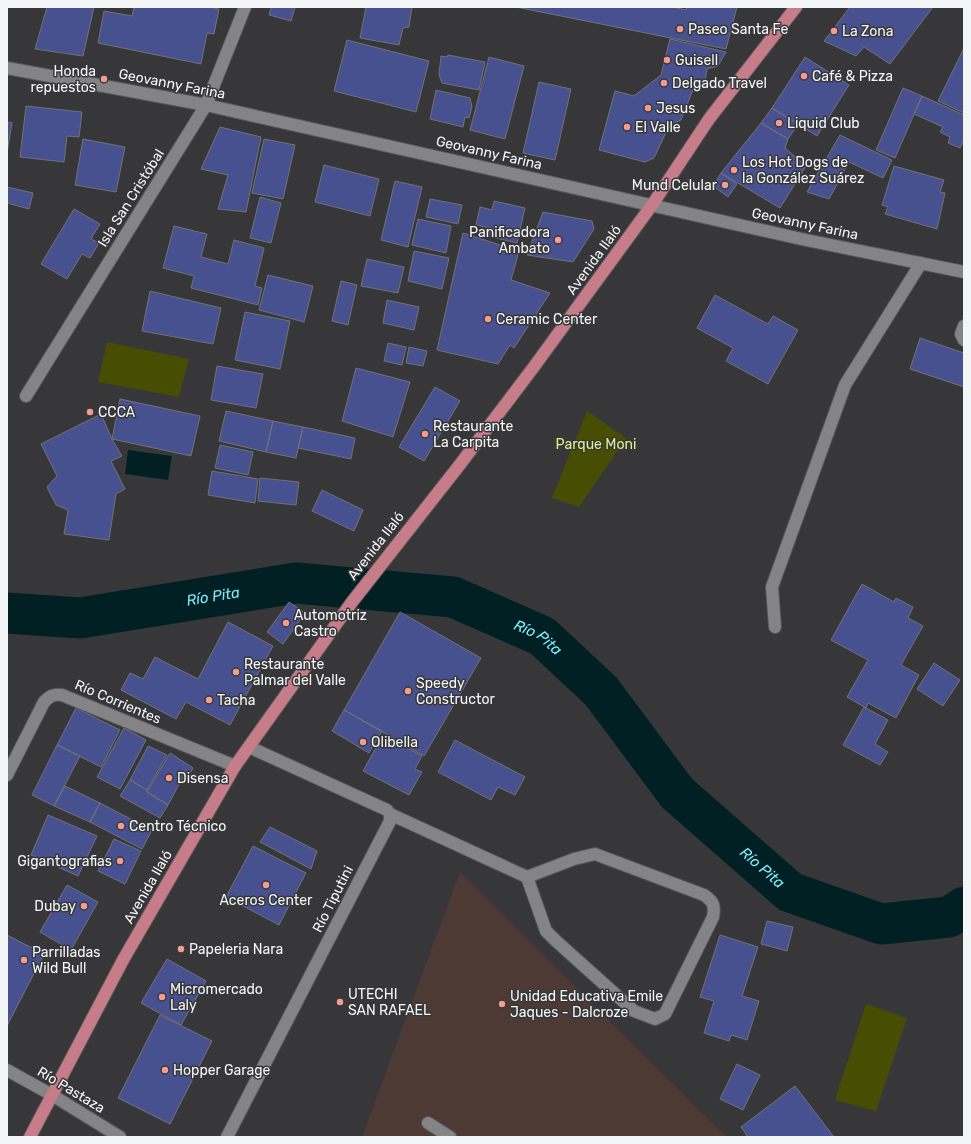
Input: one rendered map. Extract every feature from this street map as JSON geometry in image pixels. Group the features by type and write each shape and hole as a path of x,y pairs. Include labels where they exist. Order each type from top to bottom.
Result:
{"main road":[{"name":"Avenida Ilaló","path":"30,1137 124,960 235,766 352,602 458,467 652,205 709,119 796,7"}],"street":[{"name":"Isla San Cristóbal","path":"26,396 206,105 245,7"},
{"name":"Geovanny Farina","path":"7,68 206,105 806,240 964,272"},
{"path":"775,627 772,587 845,385 922,263"},
{"path":"964,326 961,334 964,340"},
{"name":"Río Corrientes","path":"7,776 44,702 50,696 56,694 62,695 235,766"},
{"path":"249,747 387,810 390,814 527,877 574,859 595,854 704,895 712,900 715,907 713,917 665,1014 655,1019 634,1011 555,940 546,931 527,877"},
{"name":"Río Tiputini","path":"227,1137 390,821 390,814"},
{"name":"Río Pastaza","path":"7,1070 52,1095 120,1137"},
{"path":"428,1123 450,1137"}],"shaded area":[{"name":"Unidad Educativa Emile Jaques - Dalcroze","path":"460,872 726,1137 362,1137"}],"green space":[{"path":"107,342 189,359 179,397 98,382"},
{"name":"Parque Moni","path":"587,411 626,438 579,507 552,498"},
{"path":"866,1004 907,1018 876,1111 835,1100"}],"water":[{"path":"128,450 172,456 168,480 125,474"}],"building":[{"path":"47,7 94,7 83,56 35,49"},
{"path":"134,7 209,7 219,9 214,34 207,33 201,64 98,43 104,11 132,16"},
{"path":"271,7 295,7 291,21 269,15"},
{"path":"366,7 412,7 409,27 403,28 399,45 360,38"},
{"name":"Paseo Santa Fe","path":"516,7 673,7 686,10 687,7 737,7 726,49"},
{"path":"850,7 933,7 890,64 864,47 856,56 824,41"},
{"name":"Jesus","path":"670,39 726,52 718,66 707,69 705,83 692,92 681,120 669,126 654,158 645,162 599,150 615,91 634,96 661,75"},
{"path":"347,40 429,61 416,112 334,91"},
{"path":"964,48 964,113 938,101"},
{"path":"448,55 485,62 479,90 442,83 439,75 441,56 447,57"},
{"path":"489,57 524,66 505,139 470,130"},
{"path":"805,57 849,85 817,136 772,108"},
{"path":"539,82 571,89 555,160 523,153"},
{"path":"903,88 922,96 895,158 876,150"},
{"path":"436,90 470,98 472,107 469,118 465,117 463,127 430,119"},
{"path":"922,96 964,115 964,140 960,148 948,143 950,137 940,132 943,127 914,114"},
{"path":"26,106 82,112 79,137 67,136 64,162 20,157"},
{"name":"Liquid Club","path":"772,108 798,124 788,139 761,123"},
{"path":"7,122 12,123 7,153"},
{"path":"761,123 788,139 785,148 806,166 780,208 721,173"},
{"path":"220,127 261,137 246,212 218,209 228,175 201,169"},
{"path":"840,135 892,160 883,178 849,162 829,199 807,192"},
{"path":"83,139 125,147 116,192 75,185"},
{"path":"264,139 295,145 283,199 252,193"},
{"path":"324,165 379,179 370,216 315,202"},
{"path":"894,166 944,180 940,192 945,193 937,229 885,214 888,207 882,205"},
{"name":"Mund Celular","path":"721,173 737,184 728,197 713,186"},
{"path":"395,181 422,187 408,247 381,240"},
{"path":"7,187 33,193 29,209 7,203"},
{"path":"260,197 281,203 271,243 250,238"},
{"path":"430,199 462,205 458,224 426,217"},
{"path":"494,201 525,208 517,243 488,236 490,228 476,225 480,207 492,210"},
{"path":"74,209 100,224 91,239 99,243 90,258 82,254 67,279 41,264"},
{"path":"543,212 592,221 594,229 573,262 527,255"},
{"path":"418,219 451,226 446,253 412,245"},
{"path":"174,226 207,234 201,257 228,264 234,240 264,248 255,286 262,288 258,305 191,288 194,276 163,268"},
{"name":"Ceramic Center","path":"463,233 519,251 511,280 550,293 514,348 510,345 498,364 437,350"},
{"path":"414,251 449,258 442,289 408,281"},
{"path":"367,259 404,267 398,293 361,286"},
{"path":"268,275 313,286 304,322 259,310"},
{"path":"341,281 357,285 348,325 332,321"},
{"path":"150,291 221,308 213,344 142,331"},
{"path":"715,295 768,324 773,316 798,330 768,384 726,361 733,348 697,328"},
{"path":"387,300 419,307 414,330 383,323"},
{"path":"245,312 290,321 280,369 235,360"},
{"path":"920,338 964,353 964,387 910,369"},
{"path":"388,343 406,347 402,365 384,361"},
{"path":"409,347 427,351 423,366 406,363"},
{"path":"217,366 263,374 256,408 211,400"},
{"path":"356,368 410,382 393,437 342,421"},
{"path":"435,387 460,401 424,461 399,447"},
{"path":"120,399 200,416 191,456 112,439"},
{"path":"226,411 273,421 266,452 219,441"},
{"path":"101,414 112,439 122,456 111,461 125,489 116,494 109,540 64,534 68,510 56,505 47,487 57,476 41,444"},
{"path":"273,421 303,427 296,458 266,452"},
{"path":"303,427 355,438 351,459 298,448"},
{"path":"220,445 253,452 248,475 215,468"},
{"path":"212,471 258,479 255,503 208,495"},
{"path":"260,478 299,482 296,505 258,501"},
{"path":"322,490 363,510 354,531 312,511"},
{"path":"862,584 894,602 896,598 913,607 908,618 923,626 901,665 919,675 896,718 868,703 866,708 847,697 868,660 831,640"},
{"name":"Automotriz Castro","path":"289,602 305,613 283,644 267,632"},
{"name":"Speedy Constructor","path":"400,612 481,658 424,756 344,710"},
{"path":"228,622 273,646 230,725 186,702 176,719 121,690 130,673 143,679 155,657 198,679"},
{"path":"934,663 960,680 943,706 917,689"},
{"path":"864,707 888,720 875,744 888,752 880,765 843,745"},
{"path":"76,708 120,730 101,767 57,745"},
{"name":"Olibella","path":"344,710 382,731 369,753 332,731"},
{"path":"124,728 146,740 120,789 97,777"},
{"path":"383,735 422,756 415,769 422,772 409,795 363,771"},
{"path":"455,740 525,777 515,795 498,787 491,800 438,772"},
{"path":"57,745 80,756 54,806 32,795"},
{"path":"148,746 167,755 147,790 130,780"},
{"name":"Disensa","path":"170,753 193,768 187,779 183,777 168,805 147,792"},
{"path":"130,780 168,805 160,818 120,796"},
{"path":"65,786 100,803 90,822 54,806"},
{"name":"Centro Técnico","path":"100,803 152,830 142,849 90,822"},
{"path":"48,815 97,836 78,876 31,855"},
{"path":"270,827 317,851 311,869 260,842"},
{"name":"Gigantografias","path":"114,839 141,851 125,884 98,871"},
{"name":"Aceros Center","path":"253,846 306,873 279,925 226,897"},
{"path":"67,885 98,902 71,950 40,932"},
{"path":"767,921 793,927 787,951 761,944"},
{"path":"7,935 44,954 7,1026"},
{"path":"720,935 758,947 742,996 759,1001 747,1040 731,1035 729,1041 704,1033 714,1001 700,997"},
{"path":"167,959 206,981 181,1025 141,1003"},
{"name":"Hopper Garage","path":"160,1015 212,1041 170,1124 118,1098"},
{"path":"737,1064 760,1075 743,1110 720,1099"},
{"path":"795,1086 834,1137 748,1137 741,1127"}],"waterway":[{"name":"Río Pita","path":"7,613 80,618 296,583 453,597 542,636 601,691 677,793 790,892 881,924 949,917 964,907"}],"place":[{"name":"Paseo Santa Fe","path":"680,29"},
{"name":"La Zona","path":"834,31"},
{"name":"Guisell","path":"667,60"},
{"name":"Café & Pizza","path":"804,76"},
{"name":"Honda repuestos","path":"104,79"},
{"name":"Delgado Travel","path":"664,83"},
{"name":"Jesus","path":"648,108"},
{"name":"Liquid Club","path":"779,123"},
{"name":"El Valle","path":"627,127"},
{"name":"Los Hot Dogs de la González Suárez","path":"734,170"},
{"name":"Mund Celular","path":"725,185"},
{"name":"Panificadora Ambato","path":"558,240"},
{"name":"Ceramic Center","path":"488,319"},
{"name":"CCCA","path":"90,412"},
{"name":"Restaurante La Carpita","path":"425,434"},
{"name":"Automotriz Castro","path":"286,623"},
{"name":"Restaurante Palmar del Valle","path":"236,672"},
{"name":"Speedy Constructor","path":"408,691"},
{"name":"Tacha","path":"209,700"},
{"name":"Olibella","path":"363,742"},
{"name":"Disensa","path":"169,778"},
{"name":"Centro Técnico","path":"121,826"},
{"name":"Gigantografias","path":"120,861"},
{"name":"Aceros Center","path":"266,885"},
{"name":"Dubay","path":"84,906"},
{"name":"Papeleria Nara","path":"181,949"},
{"name":"Parrilladas Wild Bull","path":"24,960"},
{"name":"Micromercado Laly","path":"162,997"},
{"name":"UTECHI SAN RAFAEL","path":"340,1002"},
{"name":"Unidad Educativa Emile Jaques - Dalcroze","path":"502,1004"},
{"name":"Hopper Garage","path":"165,1070"}]}
